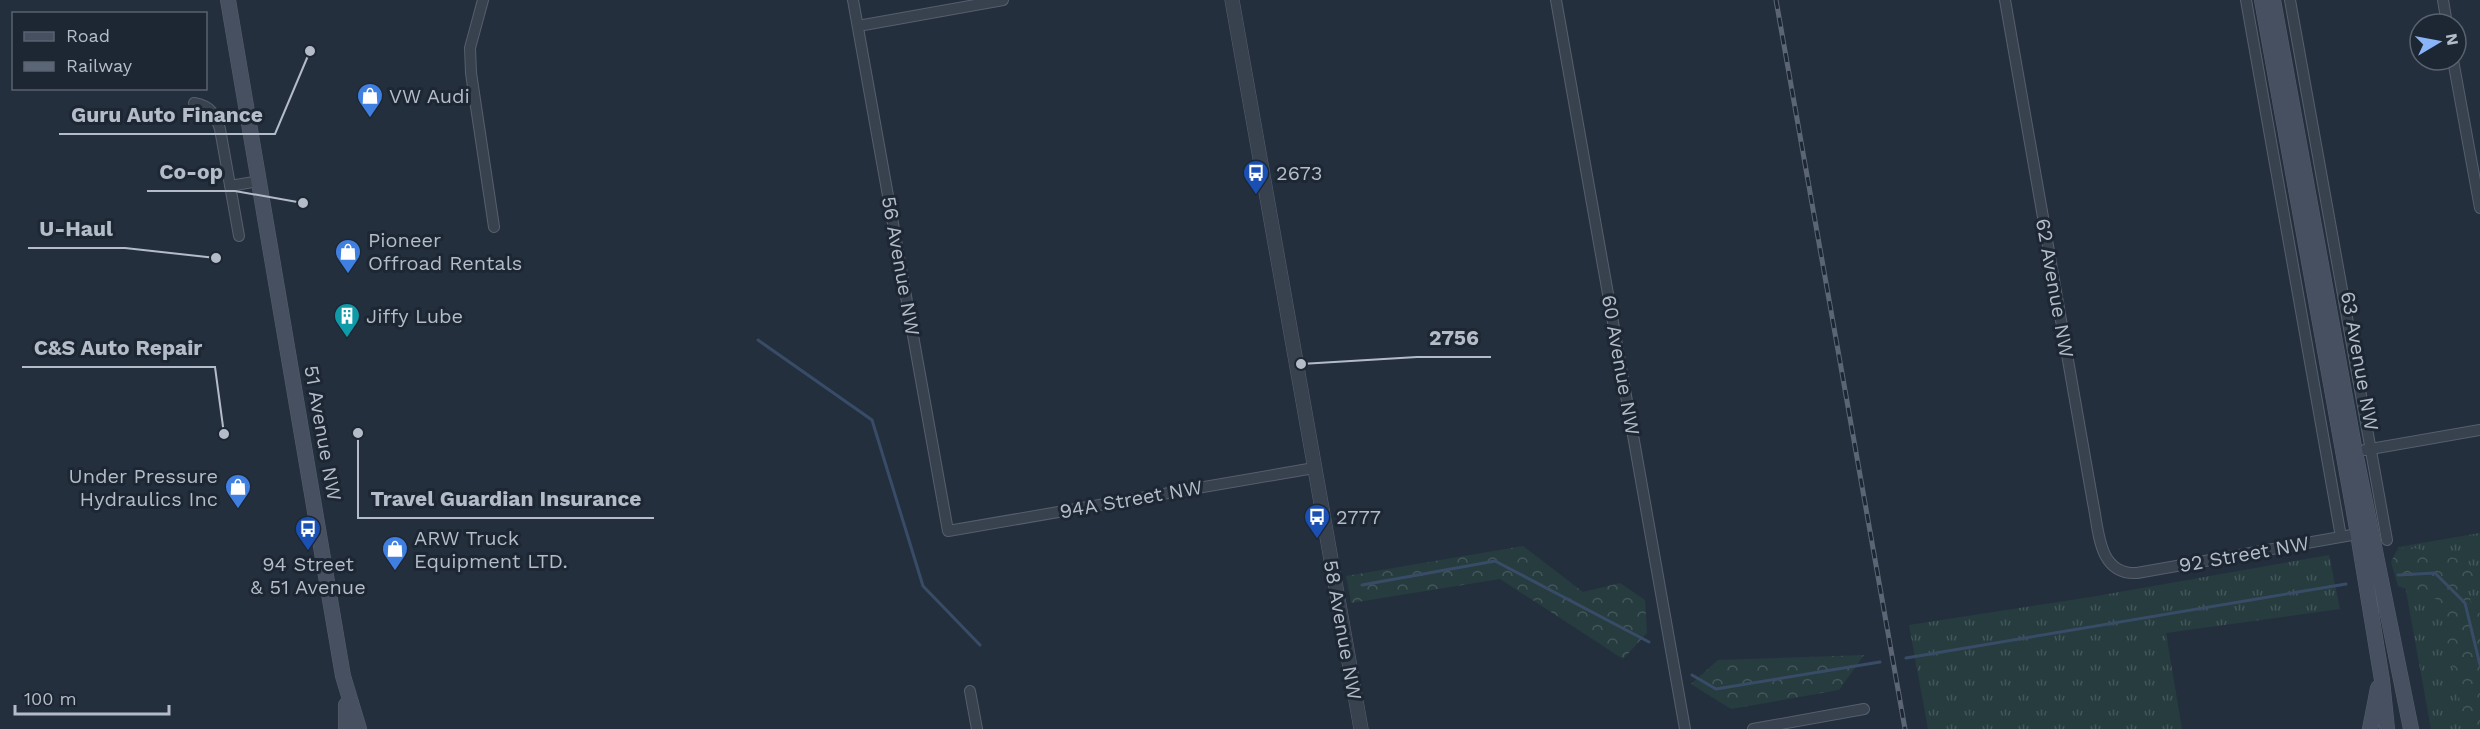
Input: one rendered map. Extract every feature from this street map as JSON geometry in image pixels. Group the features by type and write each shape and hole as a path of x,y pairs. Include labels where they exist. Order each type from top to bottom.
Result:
{"main road":[{"name":"51 Avenue NW","path":"228,0 346,693 346,729"},
{"name":"63 Avenue NW","path":"2262,0 2364,533 2411,729"},
{"name":"63 Avenue NW","path":"2273,0 2349,453"},
{"name":"63 Avenue NW","path":"2364,533 2387,729"},
{"path":"2370,729 2377,689 2382,680"},
{"name":"51 Avenue NW","path":"346,693 359,729"}],"street":[{"path":"483,0 470,48 471,73 494,227"},
{"name":"56 Avenue NW","path":"854,0 948,531"},
{"path":"858,26 1003,0"},
{"name":"58 Avenue NW","path":"1232,0 1361,729"},
{"name":"60 Avenue NW","path":"1556,0 1685,729"},
{"name":"62 Avenue NW","path":"2005,0 2102,549 2106,559 2118,570"},
{"path":"2246,0 2341,537"},
{"name":"63 Avenue NW","path":"2290,0 2387,540"},
{"path":"2455,72 2480,208"},
{"path":"194,103 204,105 214,113 220,129 238,236"},
{"path":"230,186 259,181"},
{"path":"2349,453 2480,430"},
{"name":"94A Street NW","path":"948,531 1314,468"},
{"name":"92 Street NW","path":"2118,570 2137,573 2364,533"},
{"path":"970,691 977,729"},
{"path":"1753,729 1864,709"}],"green space":[{"path":"2480,533 2480,729 2431,729 2398,547"},
{"path":"1523,546 1583,592 1620,583 1645,600 1647,633 1623,659 1500,579 1351,603 1346,576"},
{"path":"2410,547 2468,561 2474,577 2465,582 2475,614 2480,613 2480,729 2466,729 2438,600 2398,586 2391,562 2397,550"},
{"path":"2329,555 2340,609 2166,633 2182,729 1928,729 1909,625 2091,597"},
{"path":"1864,655 1839,690 1731,709 1691,684 1718,660"}],"waterway":[{"path":"758,340 872,420 923,586 980,645"},
{"path":"1362,585 1495,561 1649,642"},
{"path":"2398,575 2435,573 2465,603 2480,665"},
{"path":"1906,658 2346,584"},
{"path":"1692,675 1716,689 1880,662"}],"railway":[{"path":"1776,0 1905,729"}],"place":[{"name":"Guru Auto Finance","path":"310,51"},
{"name":"VW Audi","path":"370,119"},
{"name":"2673","path":"1256,196"},
{"name":"Co-op","path":"303,203"},
{"name":"U-Haul","path":"216,258"},
{"name":"Pioneer Offroad Rentals","path":"348,275"},
{"name":"Jiffy Lube","path":"347,339"},
{"name":"2756","path":"1301,364"},
{"name":"Travel Guardian Insurance","path":"358,433"},
{"name":"C&S Auto Repair","path":"224,434"},
{"name":"Under Pressure Hydraulics Inc","path":"238,510"},
{"name":"2777","path":"1317,540"},
{"name":"94 Street & 51 Avenue","path":"308,552"},
{"name":"ARW Truck Equipment LTD.","path":"395,572"}]}
